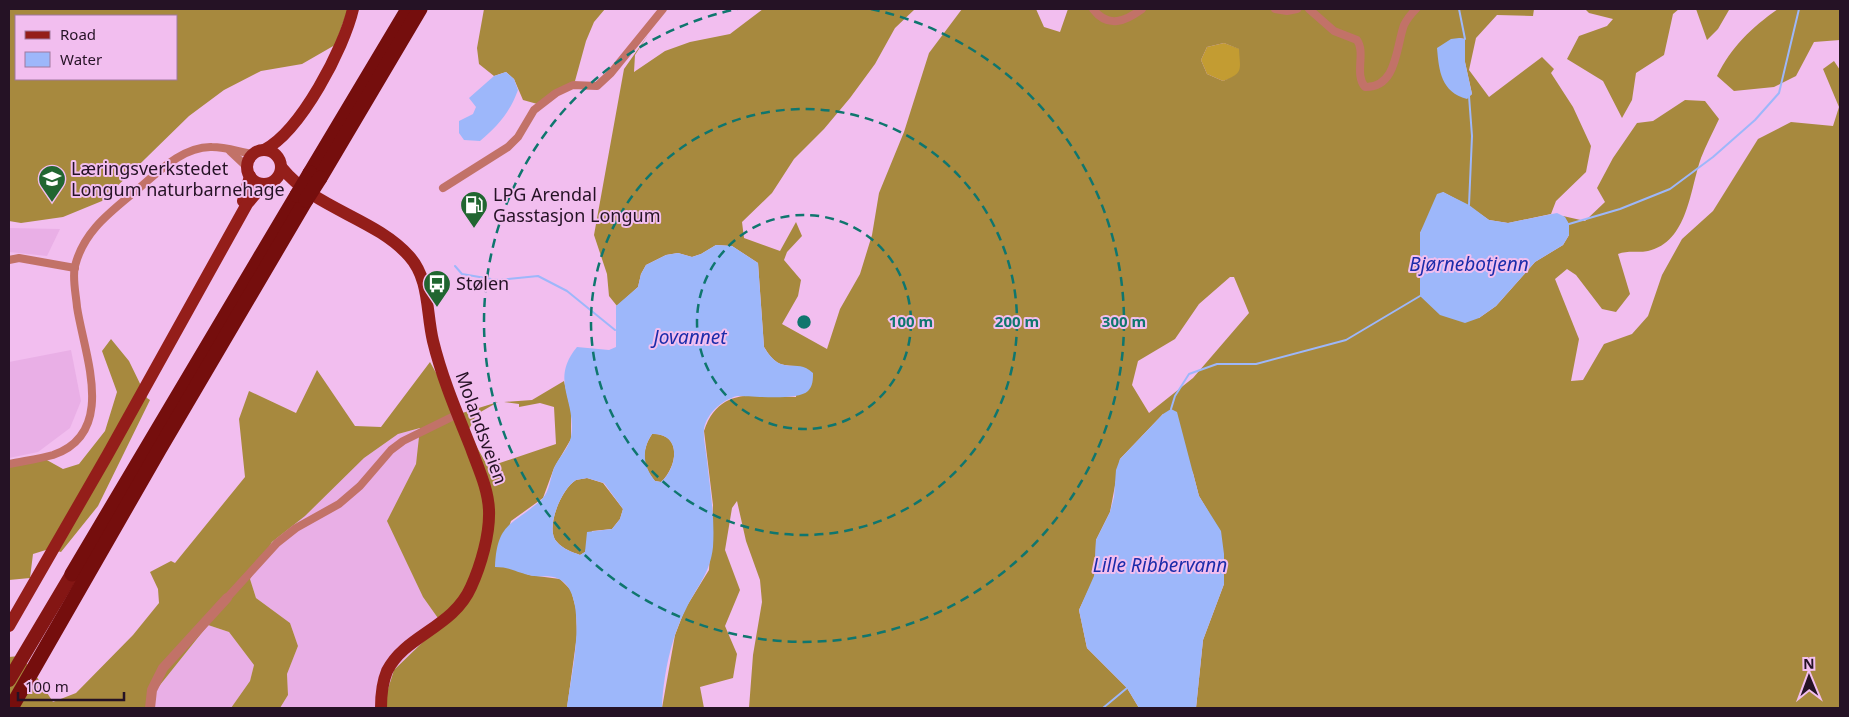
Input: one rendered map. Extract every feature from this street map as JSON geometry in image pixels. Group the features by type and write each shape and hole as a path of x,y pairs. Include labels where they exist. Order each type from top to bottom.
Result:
{"highway":[{"path":"315,175 408,9"},
{"path":"9,680 301,194 420,9"},
{"path":"11,708 164,442 301,194"}],"main road":[{"path":"9,626 108,454 247,204 279,176 290,130 331,66 354,9"},
{"path":"9,617 148,375 238,210 248,191 248,172 259,152 290,130"},
{"path":"259,152 274,153 281,164"},
{"name":"Molandsveien","path":"281,164 301,194"},
{"path":"248,172 257,183 269,183"},
{"name":"Molandsveien","path":"269,183 301,194 394,242 414,263 424,285 433,341 488,500 488,524 480,562 469,592 458,609 393,661 384,678 381,708"}],"street":[{"path":"444,188 508,147 518,137 534,110 556,93 573,86 597,86 611,73 663,9"},
{"path":"1093,9 1108,21 1116,22 1129,19 1142,9"},
{"path":"1276,9 1287,11 1298,9"},
{"path":"1310,9 1334,31 1357,40 1361,48 1362,81 1366,87 1374,87 1384,82 1393,67 1405,23 1416,9"},
{"path":"9,464 52,455 66,448 78,438 88,423 93,405 91,383 78,312 74,268 82,245 96,226 186,152 204,147 218,147 230,151 259,152"},
{"path":"230,151 248,172"},
{"path":"9,260 19,258 74,268"},
{"path":"150,708 152,690 163,668 277,543 296,528 339,504 360,486 391,450 403,441 458,414"}],"shaded area":[{"path":"9,9 348,9 335,45 302,64 261,71 224,90 189,116 102,201 63,217 21,223 9,221"},
{"path":"484,9 605,9 594,22 586,41 575,81 541,105 523,100 514,79 506,72 494,76 479,64 477,48"},
{"path":"763,9 915,9 895,28 875,64 850,98 824,129 794,159 772,193 742,222 744,238 780,251 796,222 802,236 787,252 784,260 801,280 798,296 782,324 827,349 840,309 860,274 872,235 879,193 904,132 929,53 962,9 1036,9 1044,27 1060,32 1068,9 1534,9 1533,16 1497,15 1476,38 1469,70 1489,97 1542,57 1554,69 1551,73 1573,107 1591,146 1586,172 1556,201 1551,214 1508,223 1489,220 1469,206 1443,192 1420,233 1421,258 1479,318 1496,306 1535,262 1563,245 1569,235 1569,224 1563,216 1585,221 1605,202 1597,188 1613,158 1637,123 1653,121 1685,100 1705,101 1719,119 1701,158 1685,213 1672,237 1661,246 1648,251 1618,254 1630,294 1616,312 1602,309 1576,275 1567,269 1555,279 1579,339 1571,381 1583,380 1604,344 1632,334 1648,316 1662,275 1682,239 1713,211 1758,139 1791,122 1833,126 1839,107 1823,69 1834,61 1840,70 1840,708 1196,708 1203,640 1224,584 1208,511 1199,496 1193,473 1163,414 1120,459 1110,512 1096,540 1095,576 1079,610 1087,648 1127,688 1139,708 749,708 753,655 762,602 760,580 746,541 737,501 732,508 725,550 740,590 725,626 737,654 733,678 700,687 704,708 662,708 675,635 685,609 709,570 713,505 704,431 711,416 719,406 729,400 741,396 754,395 796,397 798,366 782,364 774,360 764,347 758,263 732,246 716,245 692,257 678,253 666,255 646,265 641,274 638,287 617,306 609,296 607,274 594,235 624,69 648,35 635,55 634,72 665,51 690,42 730,34","holes":["1459,38 1465,39 1465,62 1472,94 1467,98","1224,43 1239,49 1240,66 1235,76 1223,81 1207,74 1201,60 1207,47","1230,277 1234,277 1249,313 1193,378 1149,413 1132,385 1138,361 1175,339 1199,304"]},
{"path":"1585,9 1679,9 1673,14 1664,55 1636,73 1632,100 1622,118 1603,81 1567,59 1579,36 1607,26 1613,19 1589,13"},
{"path":"1696,9 1732,9 1729,10 1718,29 1707,40"},
{"path":"1778,9 1840,9 1840,40 1814,42 1796,76 1774,87 1734,91 1717,76 1743,38"},
{"path":"1224,43 1240,49 1240,72 1238,76 1223,81 1207,74 1201,60 1207,47"},
{"path":"9,228 60,229 47,256 9,252"},
{"path":"111,339 129,361 147,398 150,400 98,506 61,552 49,549 33,554 30,578 9,580 9,464 45,459 63,469 79,464 105,431 117,392 102,351"},
{"path":"71,350 81,401 70,428 38,452 9,458 9,362"},
{"path":"430,362 459,414 498,402 477,414 468,431 488,467 556,444 554,407 540,403 519,407 519,404 504,402 532,400 564,381 571,411 571,439 554,468 543,498 511,521 495,567 509,567 529,575 560,579 571,590 576,609 577,635 567,708 382,708 394,670 424,641 440,621 423,597 387,521 416,464 420,428 398,434 364,458 305,516 272,542 250,579 256,598 290,623 298,646 287,674 288,695 280,708 231,708 250,681 254,665 229,632 208,625 156,690 152,708 9,708 9,657 19,656 31,668 53,702 76,693 133,635 159,603 158,589 150,572 171,561 175,563 245,477 239,419 249,391 296,413 317,370 355,426 381,427"},
{"path":"421,428 416,464 388,521 423,597 440,621 424,641 394,670 382,708 280,708 288,695 287,674 298,646 290,623 256,598 250,579 272,542 305,516 364,458 398,434"},
{"path":"652,434 662,435 673,445 674,460 667,475 661,482 655,481 645,464 646,446"},
{"path":"587,478 603,483 623,509 620,519 612,529 592,531 585,552 580,555 568,550 557,542 553,528 556,509 565,491 576,480"},
{"path":"208,625 229,632 254,665 250,681 231,708 152,708 156,690"}],"water":[{"path":"1451,39 1465,39 1465,62 1472,94 1467,99 1458,96 1447,86 1443,80 1438,57 1437,48"},
{"path":"506,72 514,79 518,90 507,112 498,124 480,141 464,140 459,133 459,121 473,114 476,107 469,98 494,76"},
{"name":"Bjørnebotjenn","path":"1443,192 1469,205 1489,220 1508,223 1557,213 1565,217 1569,224 1569,235 1563,245 1535,262 1496,306 1479,318 1465,323 1440,315 1420,296 1420,233 1437,194"},
{"name":"Jovannet","path":"716,245 732,246 758,263 764,347 771,357 783,365 807,368 813,373 812,385 808,391 795,396 737,396 721,404 708,418 704,429 704,436 713,514 713,547 709,565 681,620 672,644 666,670 662,708 567,708 576,639 574,602 569,588 559,579 548,576 533,576 495,567 499,541 508,526 545,496 554,468 570,441 571,412 564,381 569,359 577,347 609,350 616,347 616,306 638,287 641,274 646,265 666,255 678,253 692,257","holes":["652,434 662,435 673,445 674,460 667,476 661,482 655,481 646,464 646,446","587,478 604,483 623,509 620,519 612,529 587,532 585,552 580,555 559,544 554,536 553,528 556,509 565,491 576,480"]},
{"name":"Lille Ribbervann","path":"1171,409 1177,412 1199,496 1221,531 1224,554 1224,584 1203,640 1196,708 1139,708 1127,688 1087,648 1079,610 1094,576 1096,540 1110,512 1114,497 1116,470 1120,459 1163,414"}],"waterway":[{"path":"1459,9 1465,39"},
{"path":"1569,224 1620,209 1670,189 1713,157 1755,120 1779,93 1799,9"},
{"path":"1469,96 1472,136 1469,205"},
{"path":"455,266 462,274 497,280 538,276 567,291 615,330"},
{"path":"1171,409 1175,396 1189,374 1217,364 1256,364 1346,340 1420,296"},
{"path":"1103,708 1127,688"}],"place":[{"name":"Læringsverkstedet Longum naturbarnehage","path":"52,203"},
{"name":"LPG Arendal Gasstasjon Longum","path":"474,229"},
{"name":"Stølen","path":"437,308"}]}
